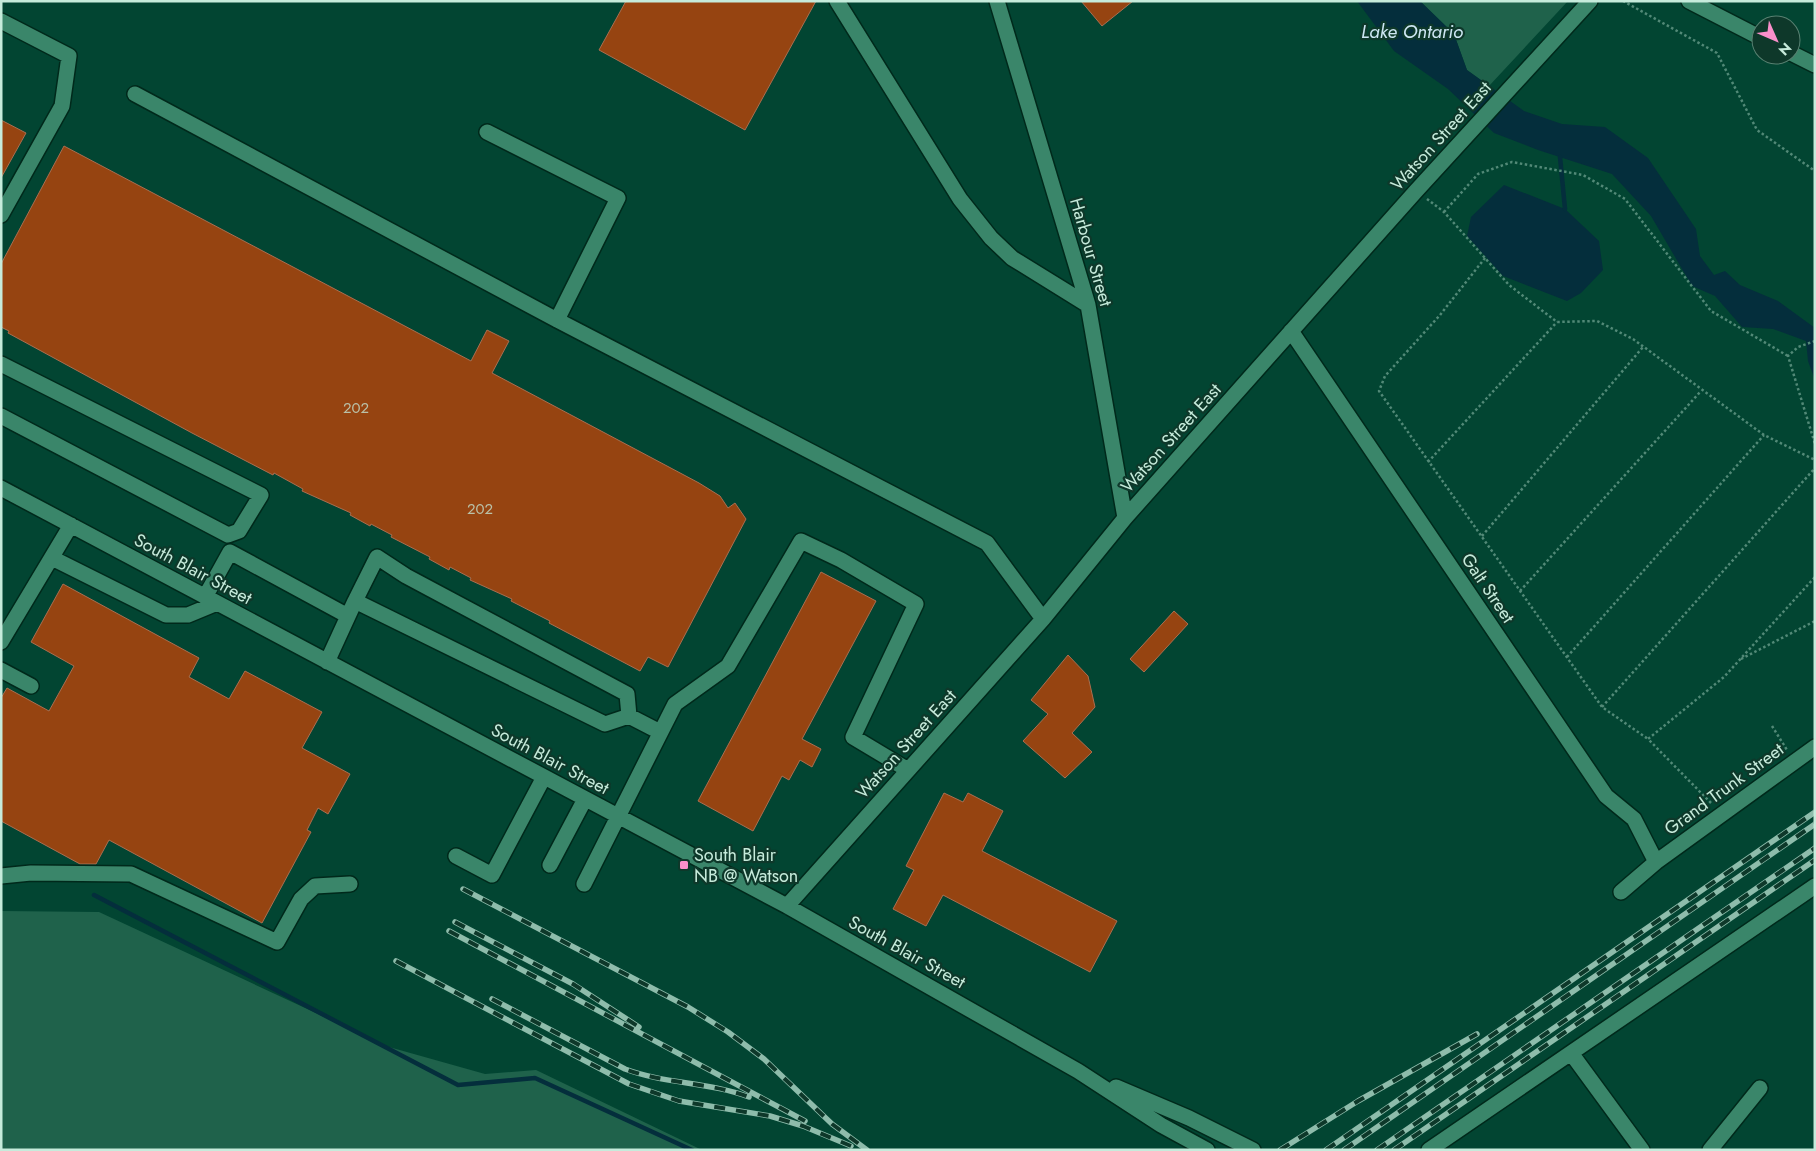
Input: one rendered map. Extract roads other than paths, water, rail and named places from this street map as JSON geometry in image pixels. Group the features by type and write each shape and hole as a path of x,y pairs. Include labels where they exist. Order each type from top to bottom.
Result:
{"street":[{"path":"837,1 960,200 990,238 1012,258 1088,304"},
{"name":"Harbour Street","path":"997,1 1088,304 1125,518"},
{"name":"Watson Street East","path":"787,906 1043,619 1125,518 1416,191 1590,1"},
{"path":"1689,1 1751,33"},
{"path":"1,20 70,56 62,106 1,215"},
{"path":"1801,58 1815,65"},
{"path":"135,94 557,320 987,543 1043,619"},
{"path":"487,132 618,198 557,320"},
{"name":"Galt Street","path":"1291,332 1606,796 1634,819 1656,862"},
{"path":"1,364 261,495 239,531 228,535 1,416"},
{"name":"South Blair Street","path":"1,488 787,906 1078,1070 1161,1125 1207,1150"},
{"path":"1,642 71,525"},
{"path":"52,558 166,615 188,615 211,600 230,552 228,535"},
{"path":"584,884 674,704 728,666 801,541 841,560 916,604 853,737 908,770"},
{"path":"230,552 348,616"},
{"path":"327,662 378,557 406,576 627,694 630,716"},
{"path":"355,601 605,724 630,716 660,732"},
{"path":"1,670 31,686"},
{"name":"Grand Trunk Street","path":"1621,892 1656,862 1815,747"},
{"path":"456,856 492,875 544,777"},
{"path":"550,865 585,799"},
{"path":"1,876 31,873 131,874 277,942 301,899 315,886 350,884"},
{"path":"1429,1150 1815,886"},
{"path":"1571,1053 1642,1150"},
{"name":"South Blair Street","path":"1078,1070 1189,1118 1253,1150"},
{"path":"1715,1148 1760,1088"}],"water":[{"name":"Lake Ontario","path":"1357,1 1420,1 1454,34 1467,70 1524,111 1562,124 1605,127 1648,158 1696,229 1700,256 1714,275 1725,271 1740,285 1778,301 1815,328 1815,380 1808,361 1806,341 1773,329 1742,327 1715,296 1692,286 1651,216 1612,174 1538,150 1494,133 1448,89 1394,51"},
{"path":"1504,185 1565,209 1599,241 1603,270 1581,293 1567,301 1503,276 1467,236 1471,217"}],"waterway":[{"path":"1560,157 1565,209"},
{"path":"94,895 458,1085 535,1078 692,1150"}],"railway":[{"path":"1326,1150 1815,812"},
{"path":"1344,1150 1815,824"},
{"path":"1377,1150 1815,848"},
{"path":"1394,1150 1815,860"},
{"path":"463,889 688,1007 728,1032 764,1059 832,1124 867,1150"},
{"path":"455,922 573,984 639,1027"},
{"path":"449,931 805,1121"},
{"path":"396,961 629,1084 679,1101 770,1116 803,1126 851,1146"},
{"path":"492,999 625,1069 656,1078 718,1088 749,1097"},
{"path":"1280,1150 1358,1101 1477,1034"}],"place":[{"name":"South Blair NB @ Watson","path":"684,865"}]}
